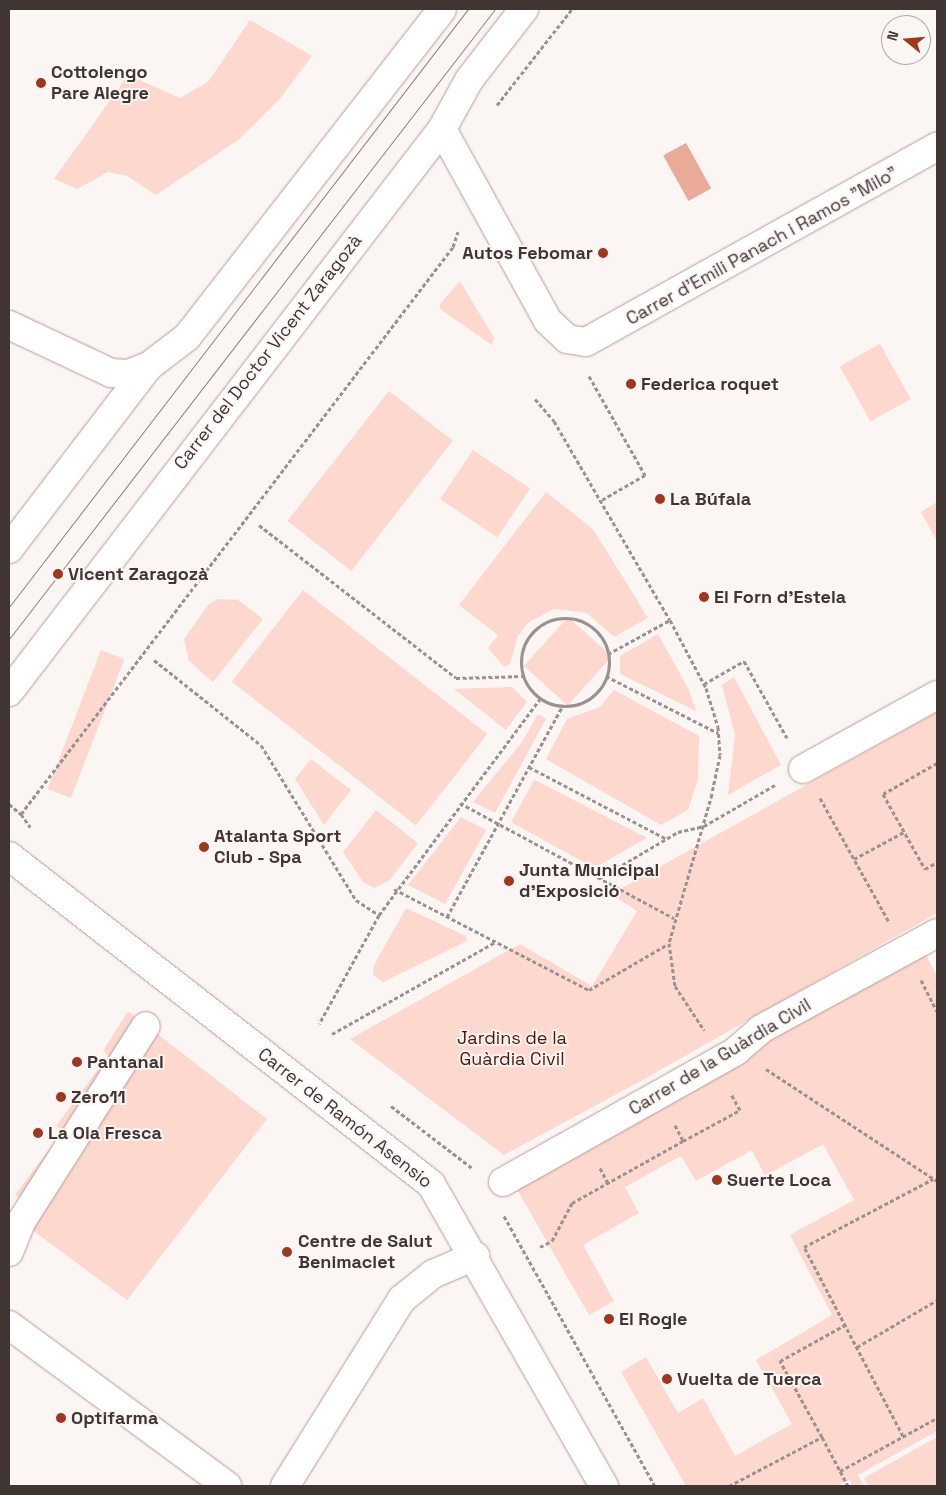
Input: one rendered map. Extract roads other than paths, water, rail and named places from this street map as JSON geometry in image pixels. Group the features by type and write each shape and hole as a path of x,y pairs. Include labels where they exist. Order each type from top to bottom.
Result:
{"street":[{"path":"9,324 111,373 128,374 148,366 187,337 442,9"},
{"name":"Carrer del Doctor Vicent Zaragozà","path":"9,692 442,129 469,80 524,9"},
{"name":"Carrer d'Emili Panach i Ramos \"Milo\"","path":"442,129 548,321 567,338 586,342 937,147"},
{"path":"9,549 148,366"},
{"path":"803,769 937,695"},
{"name":"Carrer de Ramón Asensio","path":"9,856 431,1184 475,1256 604,1486"},
{"name":"Carrer de la Guàrdia Civil","path":"503,1182 736,1051 761,1029 937,933"},
{"path":"9,1252 21,1222 146,1026"},
{"path":"285,1486 402,1299 433,1274 475,1256"},
{"path":"9,1325 227,1486"}],"tram line":[{"path":"9,607 468,9"},
{"path":"9,639 495,9"}],"place":[{"name":"Cottolengo Pare Alegre","path":"41,83"},
{"name":"Autos Febomar","path":"603,253"},
{"name":"Federica roquet","path":"631,384"},
{"name":"La Búfala","path":"660,499"},
{"name":"Vicent Zaragozà","path":"58,574"},
{"name":"El Forn d'Estela","path":"704,597"},
{"name":"Atalanta Sport Club - Spa","path":"204,847"},
{"name":"Junta Municipal d'Exposició","path":"509,881"},
{"name":"Pantanal","path":"77,1062"},
{"name":"Zero11","path":"61,1097"},
{"name":"La Ola Fresca","path":"38,1133"},
{"name":"Suerte Loca","path":"717,1180"},
{"name":"Centre de Salut Benimaclet","path":"287,1252"},
{"name":"El Rogle","path":"609,1319"},
{"name":"Vuelta de Tuerca","path":"667,1379"},
{"name":"Optifarma","path":"61,1418"}],"park label":[{"name":"Jardins de la Guàrdia Civil","path":"512,1049"}]}
